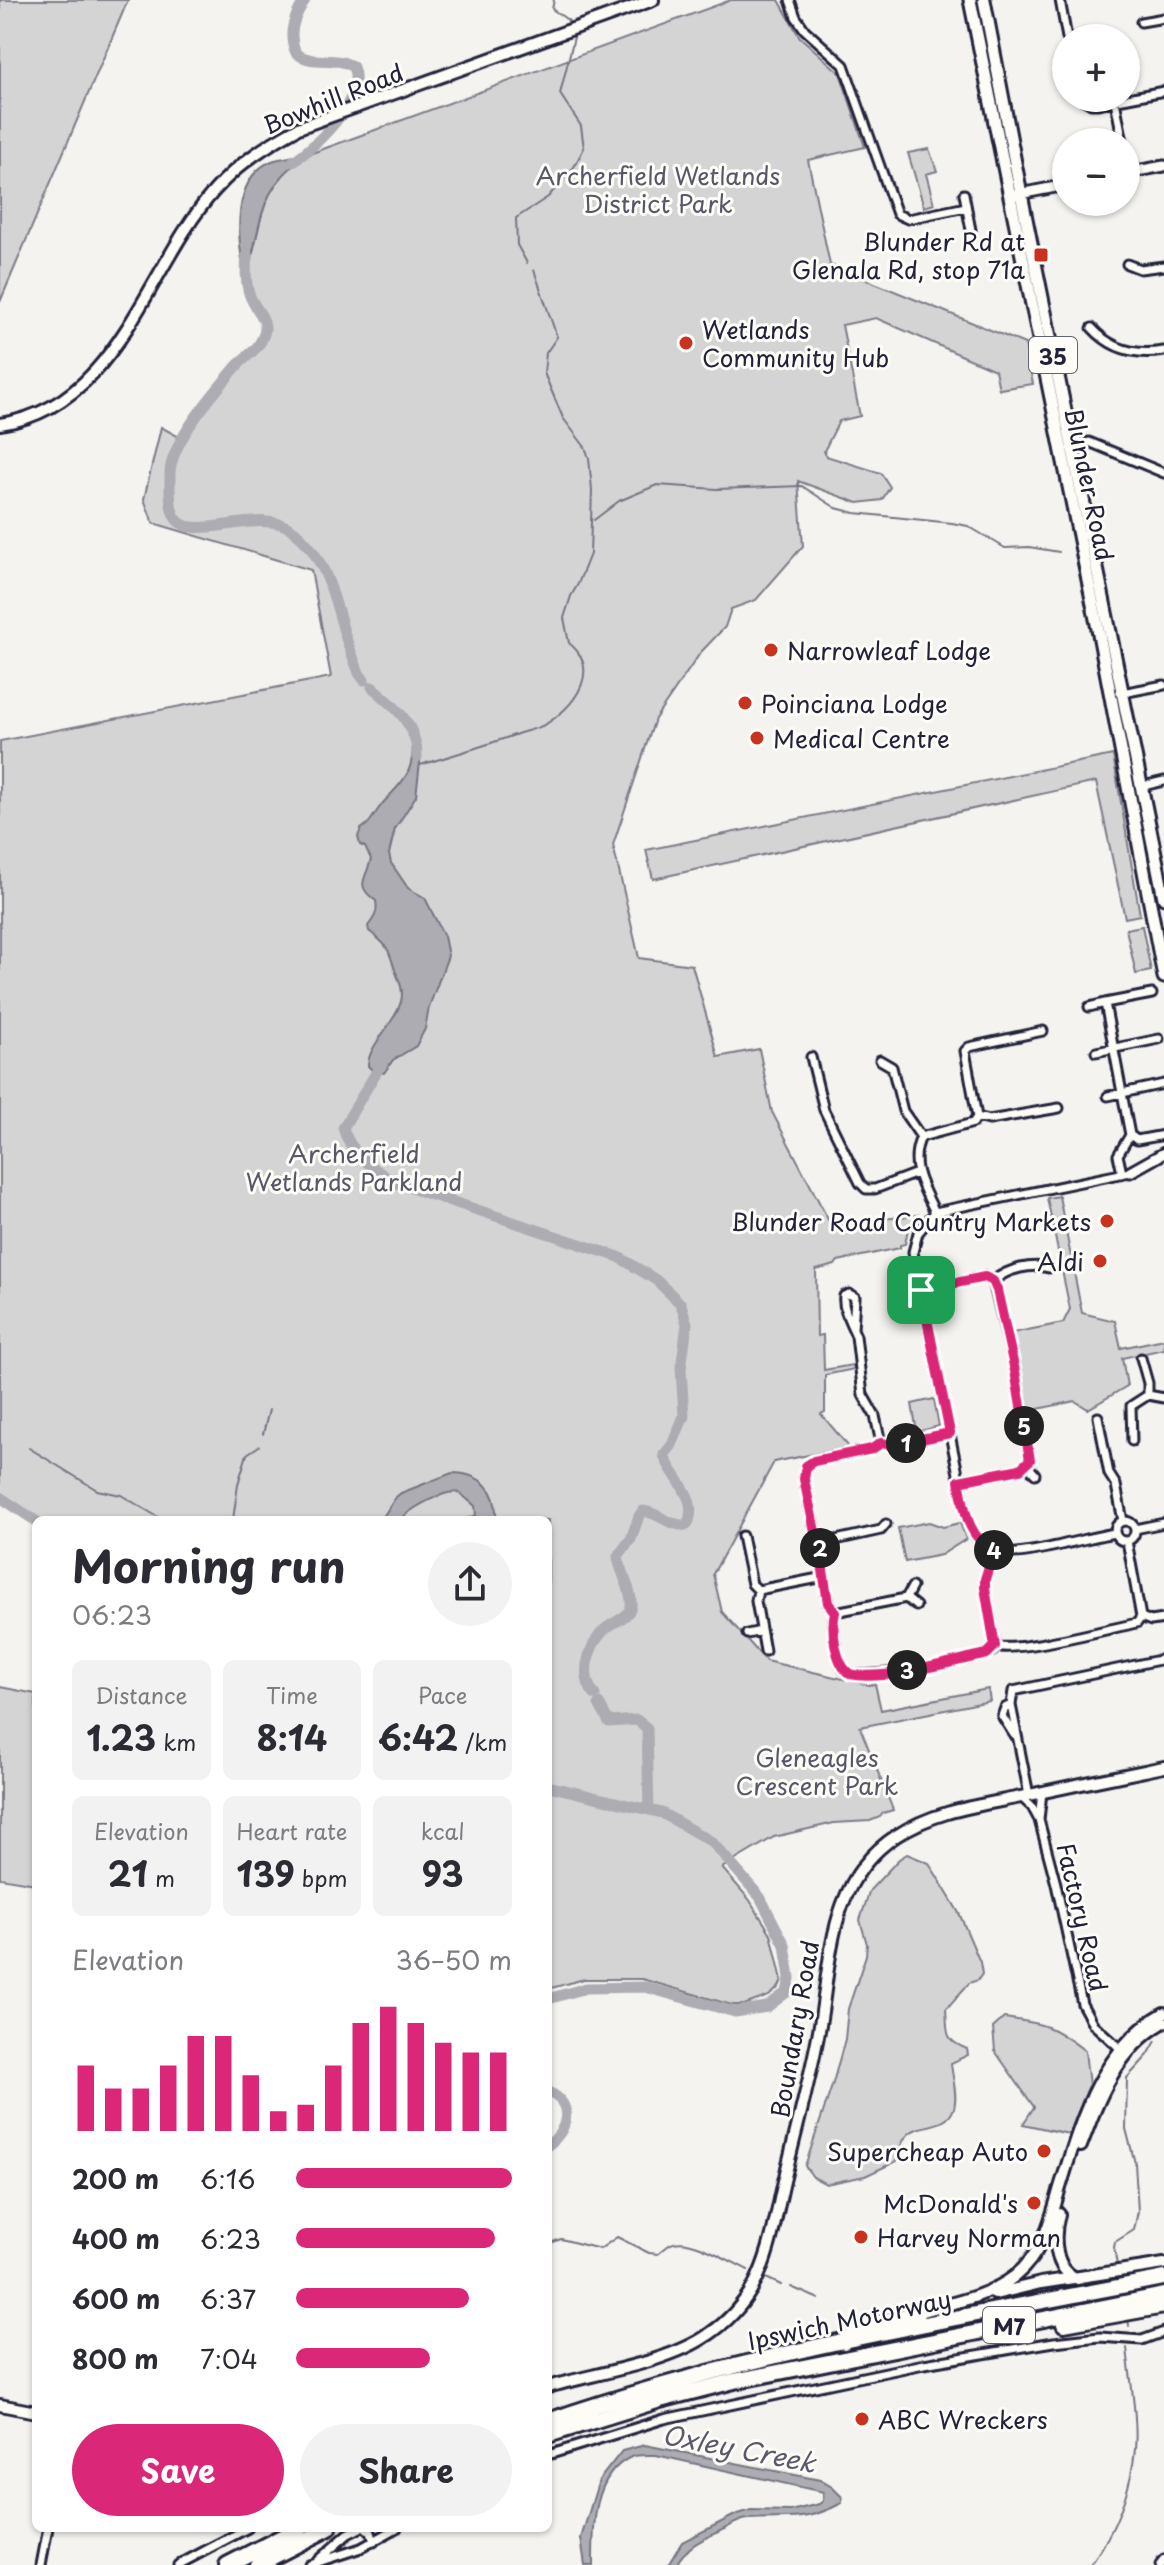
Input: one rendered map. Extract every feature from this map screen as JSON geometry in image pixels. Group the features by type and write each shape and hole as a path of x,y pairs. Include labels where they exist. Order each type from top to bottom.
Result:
{"highway":[{"name":"Ipswich Motorway","path":"552,2420 844,2342 1164,2278"},
{"name":"Ipswich Motorway","path":"733,2374 855,2355 1164,2295"},
{"path":"855,2355 872,2358 1164,2306"},
{"path":"844,2342 856,2330 919,2312"},
{"name":"Ipswich Motorway","path":"552,2433 658,2393"},
{"path":"227,2565 291,2532"},
{"path":"257,2565 321,2532"}],"main road":[{"name":"Bowhill Road","path":"0,424 18,422 37,414 78,389 112,349 184,233 215,190 253,154 287,134 324,118 653,0"},
{"name":"Blunder Road","path":"970,0 1072,447 1162,875 1164,898"},
{"name":"Blunder Road","path":"984,0 1061,454 1131,796 1164,977"},
{"name":"Boundary Road","path":"552,2386 652,2359 697,2342 726,2321 752,2289 766,2258 818,2035 838,1910 848,1889 875,1853 913,1826 958,1810 1164,1767"},
{"path":"919,2312 996,2288 1017,2274 1034,2256 1047,2232 1092,2096 1144,2026 1164,2013"},
{"path":"1078,2279 1067,2273 1057,2252 1054,2239 1057,2222 1091,2121 1123,2051 1164,2022"},
{"path":"919,2312 1031,2285 1164,2264"},
{"path":"0,2405 32,2411"}],"street":[{"path":"790,0 805,30 844,65 897,214 908,219 966,207"},
{"path":"1060,0 1064,24"},
{"path":"1141,22 1164,18"},
{"path":"1140,96 1164,91"},
{"path":"1140,171 1164,166"},
{"path":"1015,195 1052,188"},
{"path":"964,194 971,230"},
{"path":"1127,264 1149,269 1164,266"},
{"path":"1092,328 1108,342 1137,354 1164,351"},
{"path":"1061,454 1089,442 1164,473"},
{"path":"1122,693 1164,685"},
{"path":"1143,786 1164,781"},
{"path":"1089,1007 1152,994"},
{"path":"1105,1003 1130,1135 1118,1155 1126,1172"},
{"path":"921,1137 973,1123 977,1117 965,1057 969,1047 1043,1031"},
{"path":"1096,1052 1159,1039"},
{"path":"896,1056 892,1067 903,1111 921,1137"},
{"path":"811,1057 824,1110 860,1183 866,1189 875,1189 917,1173"},
{"path":"880,1060 892,1067"},
{"path":"1108,1096 1164,1084"},
{"path":"977,1117 989,1120 1059,1108"},
{"path":"1130,1135 1137,1140 1164,1135"},
{"path":"921,1137 916,1152 917,1173 935,1212"},
{"path":"1126,1172 1164,1153"},
{"path":"1115,1533 1018,1553 994,1551 979,1540 971,1529 913,1252 918,1233 935,1212 1126,1172 1164,1161"},
{"path":"993,1281 1003,1272 1041,1266 1049,1268"},
{"path":"921,1290 985,1277 993,1281 1015,1371 1029,1452 1027,1465"},
{"path":"853,1329 863,1395 875,1416 881,1443"},
{"path":"1141,1358 1148,1395"},
{"path":"1132,1441 1131,1406 1148,1395 1164,1399"},
{"path":"1098,1417 1109,1474 1116,1485 1123,1521"},
{"path":"822,1543 816,1536 810,1508 804,1479 806,1466 814,1461 872,1449 881,1443 893,1445 950,1433"},
{"path":"1027,1465 1035,1474"},
{"path":"959,1481 1027,1465"},
{"path":"1123,1521 1129,1522 1135,1529"},
{"path":"1115,1533 1116,1527 1123,1521"},
{"path":"1135,1529 1164,1523"},
{"path":"822,1543 881,1530 886,1524"},
{"path":"1115,1533 1121,1540 1127,1541 1132,1538 1135,1529"},
{"path":"742,1536 752,1584 758,1590"},
{"path":"995,1646 1009,1649 1137,1623 1141,1617 1127,1541"},
{"path":"822,1543 820,1550 828,1603 835,1612"},
{"path":"994,1551 985,1588 995,1646"},
{"path":"734,1555 746,1553"},
{"path":"758,1590 824,1577"},
{"path":"906,1598 912,1587"},
{"path":"758,1590 756,1601 765,1651"},
{"path":"835,1612 906,1598 916,1606"},
{"path":"835,1612 832,1623 840,1661 845,1671 856,1675 879,1675 987,1654 995,1646"},
{"path":"1141,1617 1151,1621 1164,1619"},
{"path":"747,1634 761,1631"},
{"name":"Factory Road","path":"1123,2051 1093,2024 1085,2011 1039,1820 1025,1796 1011,1705 1013,1691 1164,1659"},
{"name":"Factory Road","path":"1039,1820 1042,1792"},
{"path":"552,2454 664,2419 986,2352 1100,2337 1142,2340 1164,2332"},
{"path":"41,2565 47,2532"},
{"path":"178,2565 240,2532"},
{"path":"311,2564 353,2532"},
{"path":"371,2532 374,2542"},
{"path":"311,2564 374,2542 390,2532"},
{"path":"1160,2565 1164,2560"}],"green space":[{"path":"0,0 128,0 0,302"},
{"name":"Archerfield Wetlands Parkland","path":"731,0 779,0 799,36 840,73 865,147 808,160 830,265 1025,344 1033,384 999,389 995,370 876,318 842,325 860,416 839,421 824,451 826,456 881,473 890,487 882,500 858,503 798,481 803,546 756,600 731,609 725,627 701,652 655,719 613,845 639,958 692,965 718,1057 759,1049 772,1112 831,1225 918,1215 908,1229 905,1244 900,1248 838,1261 835,1265 816,1270 817,1336 823,1335 824,1370 853,1365 854,1369 825,1375 825,1412 821,1414 849,1447 774,1462 713,1574 722,1612 766,1661 875,1684 881,1710 988,1689 990,1701 860,1727 893,1810 870,1821 834,1823 774,1837 722,1868 749,1899 771,1934 782,1980 769,1996 744,2005 732,2005 642,1979 584,1979 552,1988 552,1516 32,1518 0,1497 0,741 331,677 311,570 153,523 144,499 161,427 181,438 240,363 261,344 266,330 265,321 250,297 246,268 249,267 270,193 304,156"},
{"path":"929,149 937,171 926,174 934,204 924,207 908,153"},
{"path":"1113,755 1140,915 1125,918 1096,782 653,879 646,850"},
{"path":"1142,926 1151,971 1136,974 1126,929"},
{"path":"1059,1196 1082,1313 1115,1321 1121,1348 1164,1339 1164,1349 1122,1358 1127,1386 1088,1409 1075,1401 1028,1411 1012,1333 1063,1323 1070,1309 1047,1198"},
{"path":"934,1399 939,1426 917,1432 912,1404"},
{"path":"929,1522 943,1527 960,1523 966,1539 941,1555 905,1562 898,1528"},
{"path":"0,1687 32,1693 32,1883 0,1878"},
{"path":"907,1854 929,1863 959,1913 980,1962 982,1974 978,1980 969,1983 946,2009 948,2034 954,2042 967,2049 968,2055 951,2063 955,2103 951,2115 941,2122 911,2132 903,2142 897,2161 865,2176 826,2184 813,2177 805,2166 833,2083 845,2039 848,2009 866,1955 867,1944 860,1920 870,1890"},
{"path":"1004,2018 1048,2027 1085,2051 1089,2085 1069,2134 1023,2124 1034,2107 995,2051 993,2028"}],"shaded area":[{"path":"305,156 279,180 265,205 249,267 244,271 240,209 250,180 259,169 272,161"},
{"path":"418,741 421,754 416,796 395,829 389,854 391,863 408,888 425,898 444,936 448,956 429,1007 425,1029 416,1046 393,1060 384,1073 373,1071 368,1066 369,1058 397,1012 402,991 389,952 369,931 368,926 377,905 363,886 371,859 358,837 361,829 406,776 413,745"},
{"path":"452,1473 471,1476 491,1492 496,1516 476,1516 475,1506 453,1492 428,1501 405,1516 384,1516 401,1493"},
{"name":"Oxley Creek","path":"645,2445 820,2480 842,2497 842,2503 796,2518 741,2520 695,2544 676,2565 668,2565 682,2542 735,2515 751,2510 790,2511 819,2504 823,2501 823,2492 656,2455 634,2456 618,2465 602,2490 593,2535 593,2565 585,2565 581,2538 599,2480 622,2451"}],"waterway":[{"path":"292,162 314,145 337,120 346,107 355,80 353,67 346,63 310,59 296,53 292,39 293,26 305,0"},
{"path":"554,0 552,9 569,21"},
{"path":"527,263 517,245 516,218 548,197 574,167 584,148 581,126 560,94 574,37"},
{"path":"247,254 247,286 263,319 264,334 256,348 207,402 178,446 170,473 172,511 182,524 194,527 264,522 280,524 294,531 312,550 325,572 347,641 364,680"},
{"path":"420,765 546,724 568,705 582,685 583,664 569,643 564,618 590,554 592,490 589,458 585,447 563,418 544,373 546,353 557,337 534,270"},
{"path":"594,520 619,501 657,485 717,489 802,486 836,508 855,513 968,526 1005,548 1029,547 1059,552"},
{"path":"372,687 404,718 414,736 417,757"},
{"path":"383,1061 343,1128 356,1152 370,1165 393,1182 619,1257 656,1280 681,1304 687,1324 681,1369 684,1416 672,1445 664,1455 688,1497 690,1515 687,1525 675,1524 643,1511 639,1516 631,1539 618,1556 630,1593 630,1610 603,1631 587,1662 587,1679 595,1695"},
{"path":"263,1434 269,1410"},
{"path":"234,1516 238,1484 247,1454 259,1446"},
{"path":"29,1448 97,1490 121,1495 156,1516"},
{"name":"Oxley Creek","path":"0,1497 32,1518"},
{"path":"599,1704 609,1722 637,1720 647,1728 649,1809"},
{"name":"Oxley Creek","path":"552,1787 662,1813 712,1842 760,1897 785,1945 790,1978 787,1992 767,2007 735,2012 645,1987 586,1988 552,1998"},
{"path":"1117,2265 1115,2242 1134,2230 1138,2211 1135,2163 1126,2129 1127,2078 1156,2041"},
{"name":"Oxley Creek","path":"552,2094 562,2103 566,2117 552,2142"},
{"path":"552,2242 561,2239 600,2249 617,2237 649,2253 658,2254 672,2244 682,2242 701,2247 748,2270"},
{"path":"766,2278 781,2285"},
{"path":"791,2287 819,2299"},
{"path":"1128,2318 1129,2326"},
{"path":"1091,2565 1120,2510 1133,2465 1135,2425 1127,2348"}],"place":[{"name":"Blunder Rd at Glenala Rd, stop 71a","path":"1041,255"},
{"name":"Wetlands Community Hub","path":"686,343"},
{"name":"Narrowleaf Lodge","path":"771,650"},
{"name":"Poinciana Lodge","path":"745,703"},
{"name":"Medical Centre","path":"757,738"},
{"name":"Blunder Road Country Markets","path":"1107,1221"},
{"name":"Aldi","path":"1100,1261"},
{"name":"Supercheap Auto","path":"1044,2151"},
{"name":"McDonald's","path":"1034,2203"},
{"name":"Harvey Norman","path":"861,2237"},
{"name":"ABC Wreckers","path":"862,2419"}],"route":[{"path":"985,1277 993,1281 1015,1371 1030,1460 1020,1469 959,1481 971,1529 979,1540 994,1551 985,1579 995,1642 993,1651 879,1675 850,1674 841,1666 832,1623 835,1612 828,1603 820,1550 822,1543 816,1536 804,1479 806,1466 814,1461 872,1449 881,1443 893,1445 950,1433 921,1290 985,1277"}],"park label":[{"name":"Archerfield Wetlands District Park","path":"658,189"},
{"name":"Gleneagles Crescent Park","path":"817,1771"}]}
